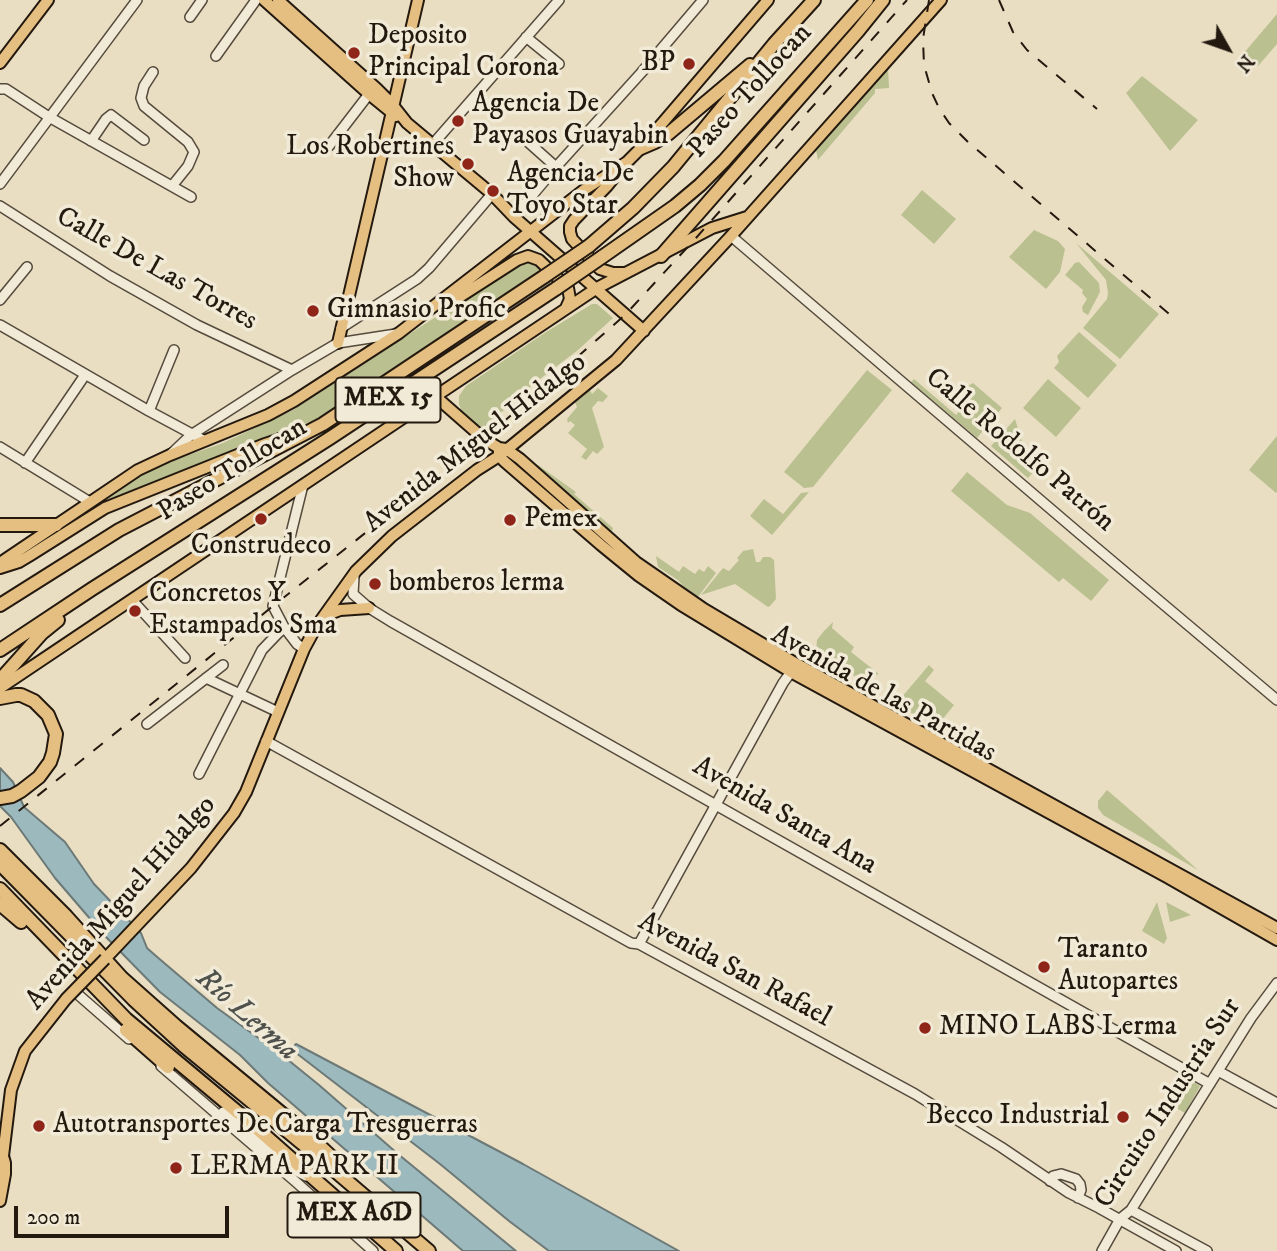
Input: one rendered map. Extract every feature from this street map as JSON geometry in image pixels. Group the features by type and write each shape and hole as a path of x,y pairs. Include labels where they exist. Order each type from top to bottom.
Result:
{"highway":[{"name":"Paseo Tollocan","path":"0,605 119,530 323,424 589,246 633,208 673,167 814,0"},
{"name":"Paseo Tollocan","path":"0,650 330,438 557,288 675,206 724,161 867,0"},
{"path":"661,256 883,0"},
{"path":"641,148 668,134 775,44"},
{"path":"0,525 56,525"},
{"path":"0,680 42,633 92,589"},
{"path":"0,698 21,695 39,705 52,721 56,734 50,762 39,777 21,791 0,799"},
{"path":"0,850 122,978 309,1136 343,1168 359,1191"},
{"path":"0,864 133,999 184,1046 359,1191"},
{"path":"0,889 126,1019 312,1178"},
{"path":"0,904 42,942 127,1031 168,1067"},
{"name":"MEX A6D","path":"312,1178 396,1251"},
{"name":"MEX A6D","path":"359,1191 429,1251"}],"main road":[{"path":"0,63 48,0"},
{"path":"264,0 369,94 407,122 492,194 514,217 644,331"},
{"path":"278,0 289,4 391,109"},
{"path":"338,343 418,0"},
{"path":"624,274 608,272 597,266 572,239 570,232 574,220 641,148 768,0"},
{"name":"Avenida Miguel Hidalgo","path":"0,1201 5,1174 5,1163 1,1158 11,1090 25,1051 74,991 191,868 234,813 246,792 304,649 316,627 356,572 392,536 610,366 732,236 941,0"},
{"path":"0,563 138,470 268,415 294,401 399,333 583,190 626,162"},
{"path":"0,688 597,288 712,228 747,217"},
{"path":"436,304 461,296 517,260 528,256 539,260 568,288 570,299 566,308"},
{"name":"Avenida de las Partidas","path":"435,396 636,562 704,609 795,663 1277,928"},
{"path":"0,568 19,562 112,505 265,444 323,424"},
{"name":"Avenida de las Partidas","path":"502,451 601,544 639,576 691,611 791,672 1277,940"},
{"path":"316,627 332,613 340,610 369,608"}],"street":[{"path":"0,184 137,0"},
{"path":"190,17 202,0"},
{"path":"216,56 256,0"},
{"path":"433,145 559,0"},
{"path":"514,217 703,0"},
{"path":"526,37 559,64"},
{"path":"153,72 144,86 141,98 144,106 191,145 194,152 188,166 172,186"},
{"path":"0,89 6,89 49,117 191,197"},
{"path":"329,146 369,94"},
{"path":"91,141 111,115 144,140"},
{"path":"528,142 556,167"},
{"path":"341,328 417,279 492,194"},
{"name":"Calle De Las Torres","path":"0,206 110,276 197,326 292,370"},
{"name":"Calle Rodolfo Patrón","path":"732,236 1277,700"},
{"path":"0,300 27,267"},
{"path":"0,325 205,441"},
{"path":"170,455 191,435 338,343 399,333"},
{"path":"149,411 174,350"},
{"path":"25,463 85,374"},
{"path":"0,447 90,502"},
{"path":"303,485 273,606 284,627 304,649"},
{"path":"354,577 353,594 369,608"},
{"path":"131,600 185,658"},
{"name":"Avenida Santa Ana","path":"369,608 1210,1084"},
{"path":"199,774 262,650 284,627"},
{"path":"147,724 223,665"},
{"path":"639,944 782,683 791,672"},
{"path":"206,678 278,712"},
{"name":"Avenida San Rafael","path":"266,741 631,943 639,944 915,1094 1078,1198 1176,1251"},
{"name":"Circuito Industria Sur","path":"1102,1251 1120,1219 1131,1210 1251,1018 1277,983"},
{"path":"74,991 373,1251"},
{"path":"168,1067 291,1168 312,1178"},
{"path":"1218,1071 1277,1103"},
{"path":"1050,1181 1060,1174 1076,1179 1081,1191 1078,1198"},
{"path":"1131,1210 1207,1251"}],"green space":[{"path":"1277,14 1277,44 1258,66 1243,54"},
{"path":"888,67 889,88 875,89 875,93 818,160 816,150"},
{"path":"1142,76 1198,120 1170,151 1126,93"},
{"path":"922,190 956,219 934,244 901,215"},
{"path":"1034,230 1058,241 1065,249 1060,272 1046,289 1009,257"},
{"path":"1076,243 1159,314 1120,359 1083,328 1107,299 1108,293 1106,280"},
{"path":"520,262 533,262 541,270 321,418 226,452 116,499 95,505 146,470 223,443 293,410"},
{"path":"1079,262 1099,283 1100,292 1088,315 1083,312 1082,307 1087,299 1082,293 1083,290 1065,275"},
{"path":"592,304 597,304 613,318 578,350 482,429 462,412 459,396 466,386"},
{"path":"1079,332 1117,365 1088,398 1054,368 1059,362 1057,356"},
{"path":"867,370 892,390 813,487 804,488 784,472"},
{"path":"914,379 956,415 972,396 961,387 973,383 1002,408 977,438 911,382"},
{"path":"1048,379 1081,408 1056,437 1023,408"},
{"path":"598,388 608,396 592,408 604,447 597,454 593,451 586,460 581,457 587,449 568,433 575,425 570,421 568,423 567,419 577,407 575,402 590,390 592,394"},
{"path":"1015,419 1024,448 1038,460 1047,451 1050,453 1028,478 991,446"},
{"path":"1277,436 1277,492 1276,493 1249,470"},
{"path":"538,465 576,492 574,494 613,528 612,531 587,517 534,469"},
{"path":"967,472 1007,505 1030,513 1109,580 1091,601 1063,578 1059,582 951,491"},
{"path":"809,492 772,535 750,516 764,499 783,514 801,493"},
{"path":"753,549 756,562 760,562 763,557 774,560 776,599 770,606 735,584 701,595 723,568 729,571 743,551"},
{"path":"656,556 679,572 683,566 695,574 699,569 704,572 708,566 716,573 698,597 689,593 678,580 658,567"},
{"path":"833,622 832,628 854,647 851,652 879,674 869,677 848,675 826,666 816,652 817,640"},
{"path":"929,665 934,670 925,681 954,705 942,720 929,722 895,705"},
{"path":"1107,790 1198,870 1103,815 1098,808 1098,801"},
{"path":"1157,902 1167,938 1164,944 1142,931"},
{"path":"1166,902 1191,915 1170,922"},
{"path":"1185,1077 1200,1086 1185,1113 1169,1104"}],"water":[{"path":"0,768 13,782 24,807 65,842 94,884 141,933 147,948 217,1008 319,1085 516,1251 463,1251 268,1083 240,1055 160,992 104,935 55,878 0,806"},
{"path":"296,1044 523,1164 679,1251 549,1251 291,1049"}],"railway":[{"path":"0,826 484,439 625,315 907,0"},
{"path":"929,0 923,39 924,65 932,93 949,123 1175,319"},
{"path":"999,0 1013,32 1027,50 1097,109"}],"place":[{"name":"Deposito Principal Corona","path":"354,53"},
{"name":"BP","path":"689,64"},
{"name":"Agencia De Payasos Guayabin","path":"458,121"},
{"name":"Los Robertines Show","path":"468,164"},
{"name":"Agencia De Toyo Star","path":"493,191"},
{"name":"Gimnasio Profic","path":"313,311"},
{"name":"Construdeco","path":"261,519"},
{"name":"Pemex","path":"510,520"},
{"name":"bomberos lerma","path":"375,584"},
{"name":"Concretos Y Estampados Sma","path":"135,611"},
{"name":"Taranto Autopartes","path":"1044,967"},
{"name":"MINO LABS Lerma","path":"925,1028"},
{"name":"Becco Industrial","path":"1123,1117"},
{"name":"Autotransportes De Carga Tresguerras","path":"39,1126"},
{"name":"LERMA PARK II","path":"176,1168"}],"water label":[{"name":"Río Lerma","path":"246,1016"}]}
